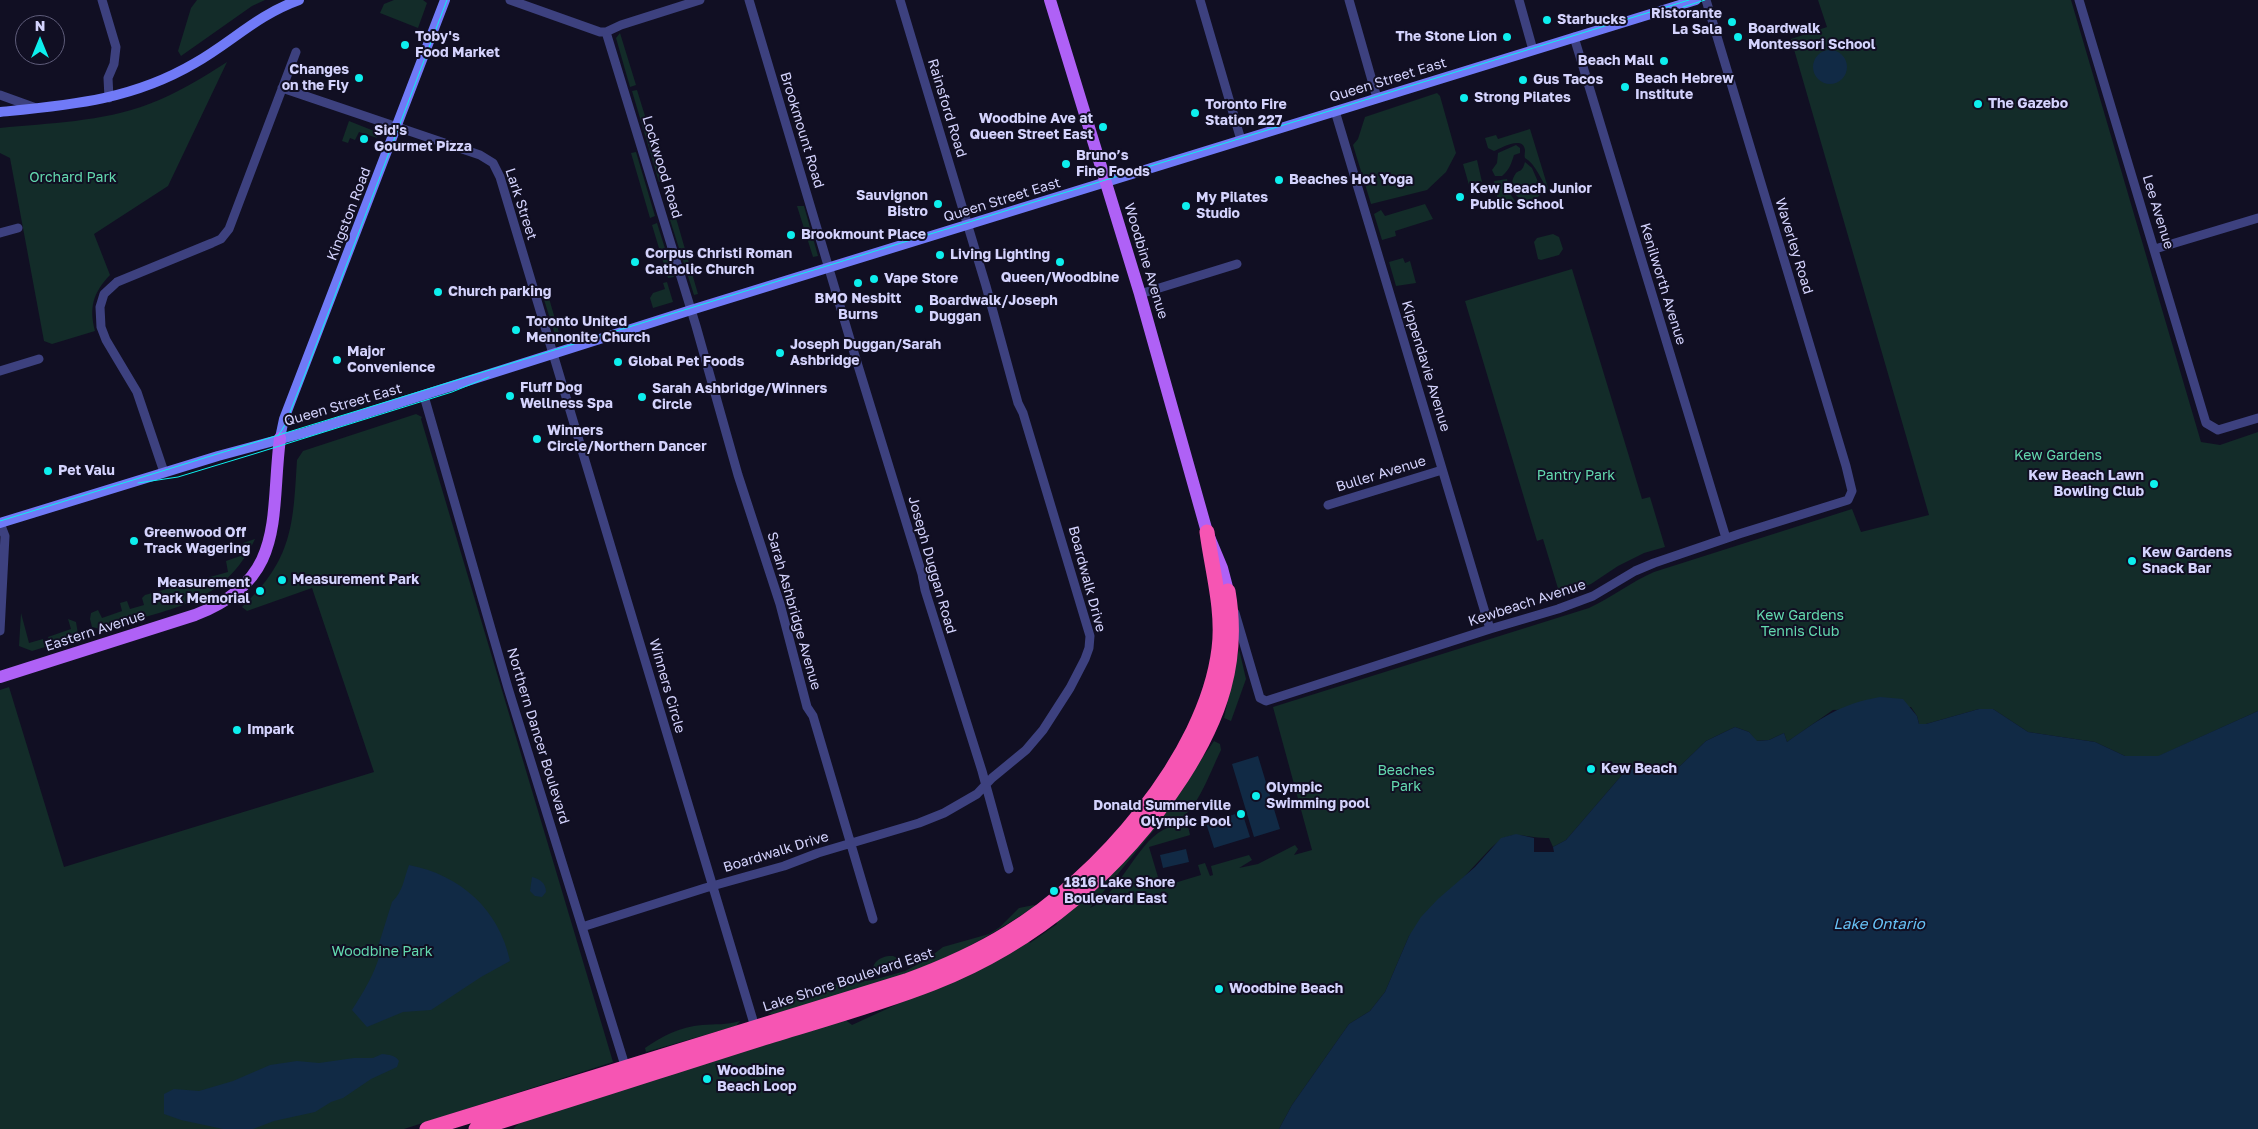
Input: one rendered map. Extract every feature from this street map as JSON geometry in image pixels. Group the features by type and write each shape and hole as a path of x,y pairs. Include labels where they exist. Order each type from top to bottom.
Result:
{"highway":[{"name":"Woodbine Avenue","path":"1207,532 1220,614"},
{"name":"Lake Shore Boulevard East","path":"426,1129 628,1075 934,983 1004,949 1051,919 1099,878 1145,829 1198,752 1221,701 1231,654 1232,629 1228,591"},
{"name":"Lake Shore Boulevard East","path":"476,1129 756,1027 930,972 970,954 1009,933 1066,890 1092,867 1135,820 1161,785 1185,747 1210,693 1219,647 1220,614"}],"main road":[{"path":"0,112 109,98 139,90 176,74 197,62 256,20 299,0"},
{"name":"Kingston Road","path":"280,438 284,420 445,0"},
{"name":"Woodbine Avenue","path":"1050,0 1140,294 1207,532 1222,568 1228,591"},
{"name":"Queen Street East","path":"0,523 164,472 307,432 424,396 691,310 1694,0"},
{"name":"Eastern Avenue","path":"0,677 195,615 220,604 236,592 259,566 272,536 280,438"}],"street":[{"path":"102,0 114,34 116,47 114,64 108,78 109,98"},
{"path":"510,0 594,32 606,32 621,25 700,0"},
{"name":"Brookmount Road","path":"748,0 829,268"},
{"name":"Rainsford Road","path":"900,0 967,225"},
{"path":"1200,0 1241,140"},
{"path":"1349,0 1377,98"},
{"path":"1519,0 1533,50"},
{"name":"Waverley Road","path":"1706,0 1846,466 1852,491 1848,500"},
{"name":"Lee Avenue","path":"2079,0 2206,423 2213,429 2218,430 2258,418"},
{"name":"Lockwood Road","path":"606,32 691,310"},
{"name":"Kenilworth Avenue","path":"1574,37 1726,538"},
{"path":"164,472 138,392 106,340 101,327 99,316 101,299 116,282 221,239 229,229 296,52"},
{"name":"Lark Street","path":"282,88 480,155 493,164 502,183 554,353"},
{"path":"0,95 36,108"},
{"name":"Kippendavie Avenue","path":"1335,111 1490,629"},
{"path":"2155,249 2258,218"},
{"name":"Boardwalk Drive","path":"582,927 934,818 977,794 1026,750 1044,730 1070,688 1085,659 1089,648 1090,636 1024,413 1018,404 1011,371 967,225"},
{"path":"0,233 18,228"},
{"path":"1140,294 1237,264"},
{"name":"Joseph Duggan Road","path":"829,268 1009,869"},
{"name":"Sarah Ashbridge Avenue","path":"691,310 738,475 780,604 803,692 813,716 873,919"},
{"name":"Winners Circle","path":"554,353 696,835 756,1027"},
{"path":"0,371 39,359"},
{"name":"Northern Dancer Boulevard","path":"424,396 478,584 628,1075"},
{"name":"Buller Avenue","path":"1328,505 1442,470"},
{"name":"Kewbeach Avenue","path":"1266,701 1558,609 1584,599 1635,571 1726,538 1848,500"},
{"path":"0,523 5,536 0,631"},
{"name":"Woodbine Avenue","path":"1228,591 1260,698 1266,701"}],"green space":[{"path":"197,0 265,0 252,6 181,56 178,51 191,8"},
{"path":"394,0 423,0 427,3 418,28 380,13 384,4"},
{"path":"1818,0 2071,0 2201,442 2220,445 2258,432 2258,711 2159,756 2125,756 2095,742 2028,732 1993,709 1979,709 1926,724 1919,724 1917,716 1911,707 1833,710 1787,742 1784,733 1769,740 1756,741 1749,732 1735,727 1706,741 1679,767 1671,764 1657,771 1633,768 1622,775 1566,840 1553,847 1549,838 1512,835 1499,841 1491,848 1409,936 1385,992 1370,1011 1349,1024 1292,1105 1279,1129 513,1129 522,1120 843,1018 852,1025 1028,940 1030,943 1057,924 1056,921 1159,820 1214,741 1220,744 1221,750 1196,802 1185,815 1154,830 1090,908 1109,893 1144,846 1153,837 1169,828 1188,826 1190,835 1149,847 1161,887 1201,875 1198,865 1205,863 1210,876 1213,875 1211,866 1249,855 1252,860 1239,868 1258,864 1295,845 1298,849 1294,855 1312,850 1273,707 1589,608 1654,572 1852,509 1861,532 1929,515 1791,39 1827,27"},
{"path":"620,33 636,85 630,87 616,38"},
{"name":"Orchard Park","path":"227,62 168,186 94,234 110,275 96,294 94,301 92,315 95,331 52,344 44,341 10,158 0,153 0,128 75,121 131,110 179,91"},
{"path":"637,90 665,181 659,182 632,91"},
{"path":"1437,93 1440,96 1456,153 1446,172 1427,190 1371,204 1353,145 1358,139 1365,117"},
{"path":"349,121 374,131 377,138 359,132 355,140 350,138 348,143 342,141"},
{"path":"1530,129 1549,191 1535,168 1525,158 1525,150 1520,143 1506,145 1494,151 1488,148 1485,138 1496,135 1498,139"},
{"path":"1516,145 1520,148 1520,153 1514,155 1509,169 1502,176 1495,176 1492,170 1497,163 1498,153"},
{"path":"636,152 655,216 650,218 631,153"},
{"path":"1477,160 1482,182 1469,185 1463,164"},
{"path":"1525,162 1532,168 1542,191 1532,200 1525,201 1515,194 1512,188 1512,181 1516,173 1522,170"},
{"path":"1507,179 1511,195 1515,201 1513,203 1498,200 1494,181"},
{"path":"1425,204 1433,219 1395,231 1396,236 1382,240 1374,214 1381,210 1385,216"},
{"path":"797,206 804,206 818,256 813,257"},
{"path":"676,218 698,294 694,295 670,220"},
{"path":"657,223 674,277 668,278 652,225"},
{"path":"1553,234 1559,237 1563,249 1559,255 1541,260 1538,259 1534,242 1537,238"},
{"path":"1403,258 1405,263 1410,261 1416,283 1396,286 1389,262"},
{"name":"Pantry Park","path":"1572,269 1642,499 1650,497 1665,547 1644,553 1618,566 1591,584 1560,595 1543,539 1537,541 1465,301"},
{"path":"667,282 673,302 653,308 650,298 653,293 665,289 663,283"},
{"path":"546,288 560,336 556,338 541,290"},
{"name":"Woodbine Park","path":"416,414 422,417 421,419 613,1062 404,1129 0,1129 0,690 9,687 64,867 374,772 312,588 247,611 242,607 259,590 281,557 287,540 294,504 297,460 303,451"},
{"path":"255,539 242,561 228,577 212,590 195,600 176,608 111,627 100,629 92,627 91,613 98,610 102,618 122,611 120,603 127,601 130,609 144,605 142,598 145,595 228,572 226,561 246,554 243,543"},
{"path":"21,613 29,643 43,639 45,647 32,651 19,646"},
{"path":"68,619 76,622 78,634 51,645 48,637 71,629"},
{"path":"1239,649 1246,679 1231,721 1224,718"},
{"path":"1034,905 1022,915 983,939 928,965 852,992 774,1014 768,1014 799,994 821,986 873,980 905,971 926,960 943,947 989,934 1000,927 1019,908"},
{"path":"893,956 901,960 903,968 874,976 873,967 877,961 880,958"},
{"path":"740,1021 736,1026 646,1052 645,1048 651,1044 679,1030 694,1026"}],"water":[{"path":"1830,50 1842,55 1847,67 1842,79 1830,84 1818,79 1813,67 1818,55"},
{"name":"Lake Ontario","path":"1880,697 1903,699 1917,716 1919,724 1926,724 1979,709 1993,709 2028,732 2095,742 2125,756 2158,756 2258,711 2258,1129 1279,1129 1292,1105 1349,1024 1370,1011 1385,992 1409,936 1421,917 1438,899 1475,867 1501,838 1516,834 1534,838 1534,852 1554,852 1553,847 1566,840 1622,775 1633,768 1650,766 1657,771 1676,764 1679,767 1706,741 1735,727 1749,732 1757,741 1769,740 1784,733 1787,742 1841,708"},
{"name":"Olympic Swimming pool","path":"1258,756 1280,829 1254,837 1232,764"},
{"path":"1242,812 1250,837 1214,848 1206,823"},
{"path":"1186,849 1189,862 1163,868 1160,855"},
{"path":"409,865 445,877 474,897 487,910 497,925 505,942 510,961 481,977 431,1010 403,1012 367,1027 352,1010 375,969 380,954 377,950 392,902 401,889"},
{"path":"532,877 540,880 545,886 546,892 542,897 535,896 530,891"},
{"path":"382,1054 396,1058 399,1061 397,1067 371,1079 343,1098 331,1102 315,1112 274,1121 253,1129 223,1129 181,1120 164,1114 164,1094 174,1089 199,1091 233,1081 270,1065 297,1061 319,1063 354,1058 373,1058"}],"tram line":[{"path":"278,436 285,425 307,369 447,0"},
{"path":"0,521 1689,0"},
{"path":"1683,7 1705,0"},
{"path":"138,483 178,477 452,392 489,377"}],"place":[{"name":"Starbucks","path":"1547,20"},
{"name":"Ristorante La Sala","path":"1732,22"},
{"name":"The Stone Lion","path":"1507,37"},
{"name":"Boardwalk Montessori School","path":"1738,37"},
{"name":"Toby's Food Market","path":"405,45"},
{"name":"Beach Mall","path":"1664,61"},
{"name":"Changes on the Fly","path":"359,78"},
{"name":"Gus Tacos","path":"1523,80"},
{"name":"Beach Hebrew Institute","path":"1625,87"},
{"name":"Strong Pilates","path":"1464,98"},
{"name":"The Gazebo","path":"1978,104"},
{"name":"Toronto Fire Station 227","path":"1195,113"},
{"name":"Woodbine Ave at Queen Street East","path":"1103,127"},
{"name":"Sid's Gourmet Pizza","path":"364,139"},
{"name":"Bruno’s Fine Foods","path":"1066,164"},
{"name":"Beaches Hot Yoga","path":"1279,180"},
{"name":"Kew Beach Junior Public School","path":"1460,197"},
{"name":"Sauvignon Bistro","path":"938,204"},
{"name":"My Pilates Studio","path":"1186,206"},
{"name":"Brookmount Place","path":"791,235"},
{"name":"Living Lighting","path":"940,255"},
{"name":"Corpus Christi Roman Catholic Church","path":"635,262"},
{"name":"Queen/Woodbine","path":"1060,262"},
{"name":"Vape Store","path":"874,279"},
{"name":"BMO Nesbitt Burns","path":"858,283"},
{"name":"Church parking","path":"438,292"},
{"name":"Boardwalk/Joseph Duggan","path":"919,309"},
{"name":"Toronto United Mennonite Church","path":"516,330"},
{"name":"Joseph Duggan/Sarah Ashbridge","path":"780,353"},
{"name":"Major Convenience","path":"337,360"},
{"name":"Global Pet Foods","path":"618,362"},
{"name":"Fluff Dog Wellness Spa","path":"510,396"},
{"name":"Sarah Ashbridge/Winners Circle","path":"642,397"},
{"name":"Winners Circle/Northern Dancer","path":"537,439"},
{"name":"Pet Valu","path":"48,471"},
{"name":"Kew Beach Lawn Bowling Club","path":"2154,484"},
{"name":"Greenwood Off Track Wagering","path":"134,541"},
{"name":"Kew Gardens Snack Bar","path":"2132,561"},
{"name":"Measurement Park","path":"282,580"},
{"name":"Measurement Park Memorial","path":"260,591"},
{"name":"Impark","path":"237,730"},
{"name":"Kew Beach","path":"1591,769"},
{"name":"Olympic Swimming pool","path":"1256,796"},
{"name":"Donald Summerville Olympic Pool","path":"1241,814"},
{"name":"1816 Lake Shore Boulevard East","path":"1054,891"},
{"name":"Woodbine Beach","path":"1219,989"},
{"name":"Woodbine Beach Loop","path":"707,1079"}],"park label":[{"name":"Kew Gardens","path":"2058,456"},
{"name":"Kew Gardens Tennis Club","path":"1800,624"},
{"name":"Beaches Park","path":"1406,780"}]}
